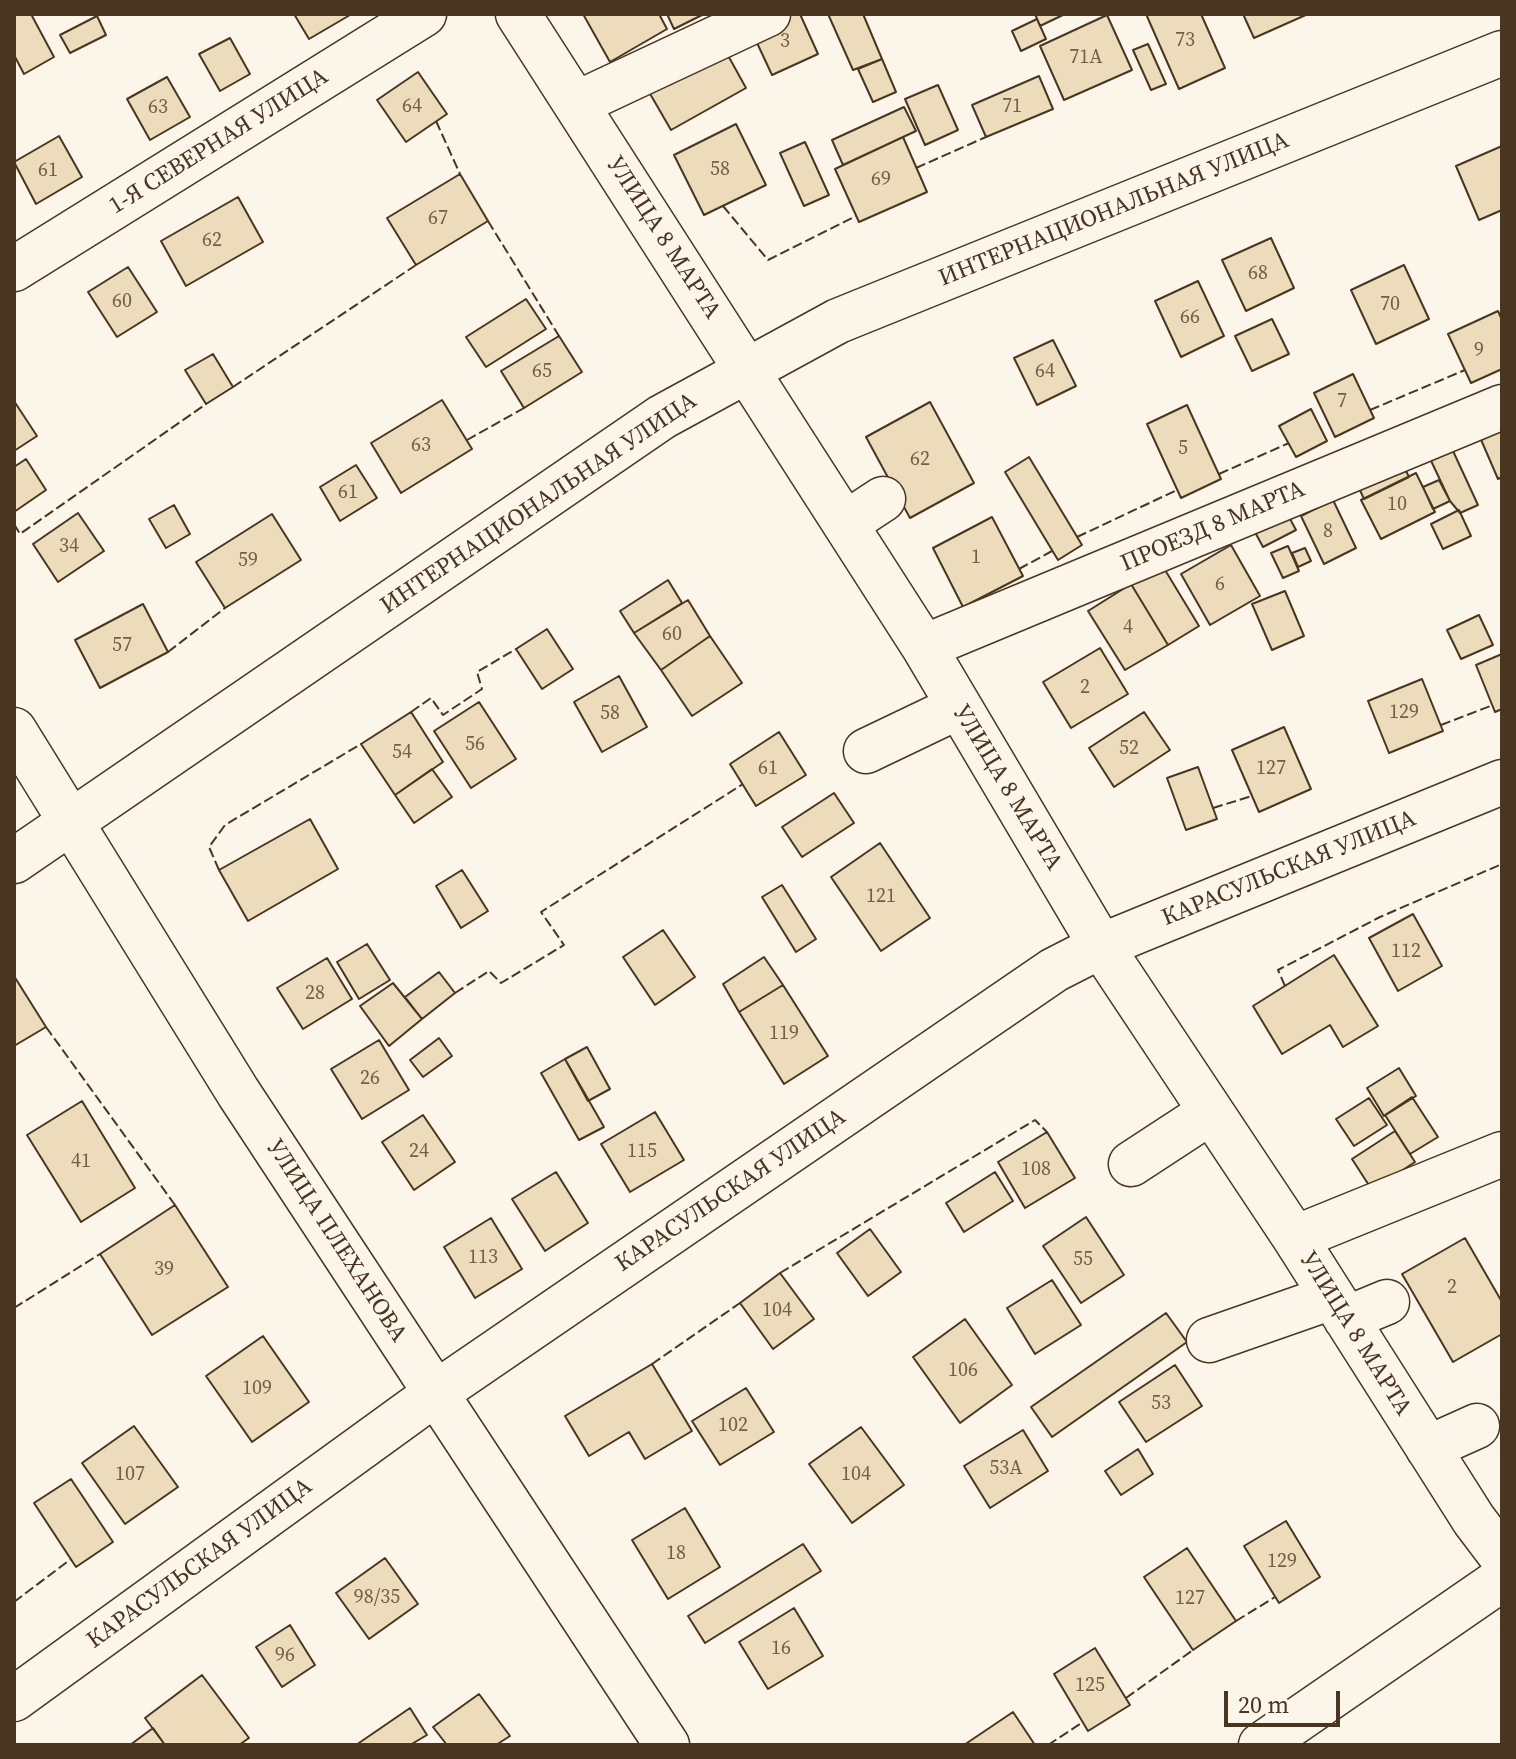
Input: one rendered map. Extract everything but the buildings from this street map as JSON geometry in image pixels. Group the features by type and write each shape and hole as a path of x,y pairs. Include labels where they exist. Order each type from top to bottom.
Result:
{"street":[{"name":"1-Я СЕВЕРНАЯ УЛИЦА","path":"14,269 424,14"},
{"name":"УЛИЦА 8 МАРТА","path":"518,14 924,647 1101,946 1502,1557"},
{"path":"576,104 768,14"},
{"name":"ИНТЕРНАЦИОНАЛЬНАЯ УЛИЦА","path":"14,861 662,417 838,321 1502,53"},
{"name":"ПРОЕЗД 8 МАРТА","path":"924,647 1502,407"},
{"path":"845,524 883,499"},
{"path":"866,751 958,707"},
{"name":"УЛИЦА ПЛЕХАНОВА","path":"14,730 238,1092 436,1393 651,1739"},
{"name":"КАРАСУЛЬСКАЯ УЛИЦА","path":"14,1699 436,1393 1054,970 1101,946 1502,782"},
{"path":"1131,1164 1209,1113"},
{"path":"1295,1238 1502,1154"},
{"path":"1209,1340 1339,1308 1387,1302"},
{"path":"1428,1448 1477,1426"},
{"path":"1261,1745 1502,1579"}],"fence":[{"path":"436,121 460,174"},
{"path":"916,168 986,137"},
{"path":"723,206 768,260 856,216"},
{"path":"488,221 559,336"},
{"path":"233,387 416,265"},
{"path":"1370,410 1465,370"},
{"path":"14,524 20,534 206,404"},
{"path":"467,440 524,408"},
{"path":"1219,474 1289,443"},
{"path":"1077,537 1177,490"},
{"path":"1019,569 1052,551"},
{"path":"168,652 225,608"},
{"path":"411,712 431,698 443,715 482,689 477,672 516,649"},
{"path":"1441,725 1493,705"},
{"path":"219,870 209,847 225,825 361,744"},
{"path":"455,993 489,971 501,983 564,945 541,912 743,784"},
{"path":"1213,808 1252,796"},
{"path":"1285,986 1278,970 1380,917 1502,864"},
{"path":"46,1027 175,1205"},
{"path":"780,1273 1035,1120 1047,1132"},
{"path":"14,1308 100,1254"},
{"path":"652,1364 740,1303"},
{"path":"14,1602 71,1559"},
{"path":"1236,1621 1275,1597"},
{"path":"1126,1698 1193,1650"},
{"path":"1048,1745 1083,1722"}]}
